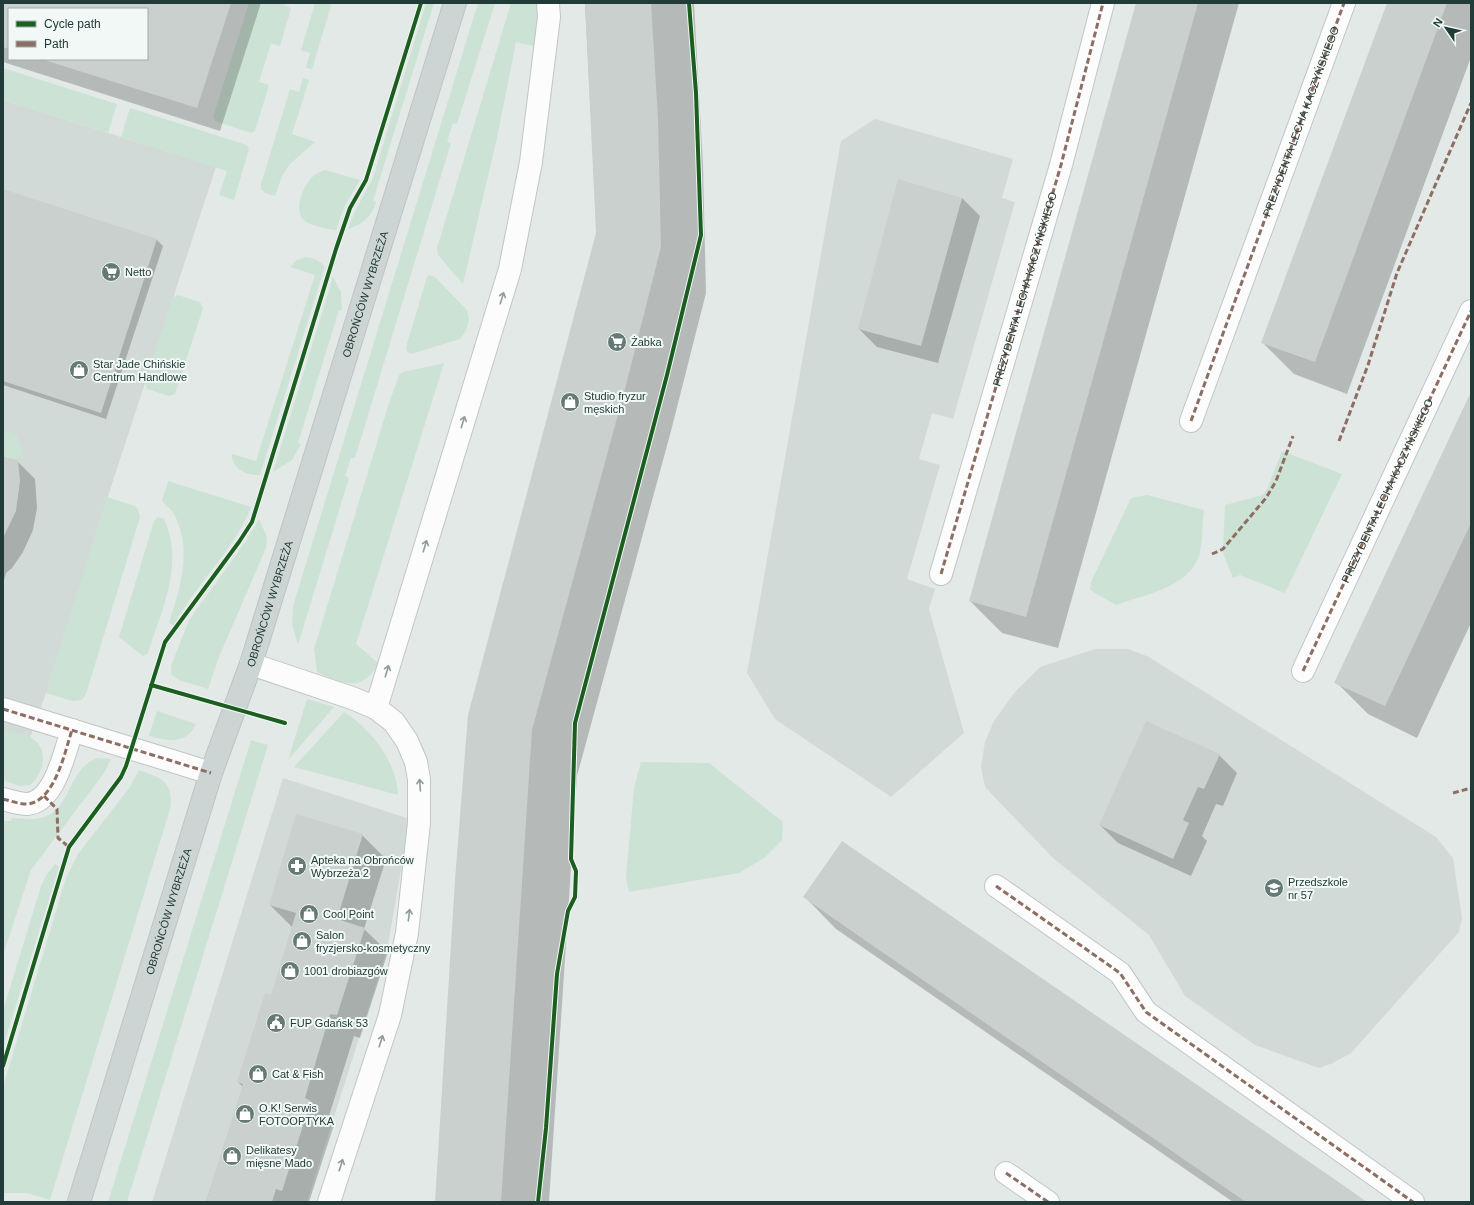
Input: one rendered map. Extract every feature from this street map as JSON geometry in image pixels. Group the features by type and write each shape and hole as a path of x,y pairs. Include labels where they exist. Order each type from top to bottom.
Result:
{"main road":[{"name":"OBROŃCÓW WYBRZEŻA","path":"79,1202 211,774 251,664 455,3"}],"street":[{"path":"376,708 510,269 531,162 549,17 548,3"},
{"name":"PREZYDENTA LECHA KACZYŃSKIEGO","path":"941,574 1061,165 1103,3"},
{"name":"PREZYDENTA LECHA KACZYŃSKIEGO","path":"1191,421 1344,3"},
{"name":"PREZYDENTA LECHA KACZYŃSKIEGO","path":"1303,670 1471,311"},
{"path":"251,664 352,698 376,708 394,722 407,741 416,762 420,793 418,838 407,933 390,1015 329,1202"},
{"path":"3,709 211,774"},
{"path":"3,799 26,804 32,803 44,796 56,777 72,730"},
{"path":"996,886 1120,973 1146,1012 1414,1202"},
{"path":"1006,1173 1048,1202"}],"shaded area":[{"path":"3,100 216,167 111,487 46,693 30,738 3,729"},
{"path":"875,119 1013,159 1002,198 1015,202 953,419 932,413 919,459 940,465 907,579 935,589 929,609 964,733 891,797 775,719 747,673 841,141"},
{"name":"Przedszkole nr 57","path":"1095,649 1128,649 1149,657 1436,837 1453,858 1462,918 1459,932 1351,1053 1333,1063 1319,1068 1255,1045 1185,996 1149,935 1053,858 985,787 981,767 985,742 994,721 1015,692 1040,667"},
{"path":"283,778 410,819 387,950 307,1202 152,1202"}],"green space":[{"path":"249,3 278,3 288,6 291,9 280,46 271,43 259,82 269,85 255,131 251,133 215,121 213,117"},
{"path":"315,3 332,3 312,69 306,68 310,53 301,50"},
{"path":"426,3 434,3 373,201 376,202 372,212 366,219 358,225 348,229 355,211 373,178"},
{"path":"478,3 495,3 457,124 453,123 447,142 451,143 355,458 351,458 345,476 349,478 298,645 292,624 293,606"},
{"path":"511,3 538,3 540,16 537,47 516,42 498,133 463,284 438,255 437,248"},
{"path":"3,68 117,104 108,133 3,100"},
{"path":"303,78 309,80 292,134 315,142 290,164 282,176 275,196 265,193 261,189 261,184 290,89 299,92"},
{"path":"130,108 247,145 249,149 234,200 219,195 227,171 121,137"},
{"path":"325,170 360,180 345,205 336,230 309,223 303,219 300,214 299,208 304,188 312,177"},
{"path":"306,257 315,259 325,266 260,475 246,473 237,468 234,464 232,454 256,461 315,275 290,267 297,260"},
{"path":"429,275 434,276 467,310 469,319 466,331 460,339 411,354 407,352 406,347 427,277"},
{"path":"333,277 341,292 342,311 339,310 298,443 301,444 292,460 273,472"},
{"path":"178,295 200,302 203,308 175,394 169,396 147,389 145,383 172,298"},
{"path":"444,363 356,644 378,663 366,679 359,682 351,683 335,680 317,672 314,649 389,403 399,375 403,372"},
{"path":"3,430 16,434 22,450 18,460 3,457"},
{"path":"1282,451 1342,474 1285,593 1240,575 1233,578 1223,553 1225,505 1263,495 1268,487"},
{"path":"168,481 251,507 235,537 193,595 174,625 169,623 183,569 184,555 180,528 173,512 162,500"},
{"path":"1147,495 1204,510 1199,556 1193,567 1185,576 1175,583 1151,594 1116,605 1090,590 1091,582 1131,498"},
{"path":"107,497 135,506 138,509 140,517 86,694 82,700 72,701 46,693"},
{"path":"158,517 164,519 170,536 172,570 169,587 159,621 148,653 143,656 119,637 154,521"},
{"path":"259,519 267,537 266,548 218,659 208,689 179,680 171,674 171,666 189,620 246,541"},
{"path":"307,699 334,707 288,760"},
{"path":"157,711 196,724 192,731 187,735 176,740 149,736"},
{"path":"344,712 364,728 381,748 393,770 398,795 294,767"},
{"path":"3,729 30,737 42,750 43,762 41,769 35,780 30,785 20,786 3,780"},
{"path":"251,740 268,745 127,1202 108,1202"},
{"path":"97,758 111,759 104,773 31,870 3,955 3,821 11,821 12,818 37,819 50,814 58,808 64,800 80,772 87,764"},
{"path":"641,762 709,763 783,822 782,840 764,858 739,873 629,892 626,877 634,788"},
{"path":"139,770 165,782 170,793 170,809 50,1200 27,1193 3,1193 3,1087 66,878 78,854 130,787"},
{"path":"55,864 59,867 3,1047 3,1011 41,886 47,874"}],"building":[{"path":"3,3 231,3 197,108 44,60 148,60 148,8 8,8 8,49 3,47"},
{"path":"585,3 651,3 658,119 661,247 626,385 532,730 501,1202 435,1202 455,880 468,715 596,233"},
{"path":"1136,3 1198,3 1026,617 969,601"},
{"path":"1387,3 1447,3 1315,362 1261,343"},
{"path":"898,179 962,198 921,346 858,329"},
{"path":"3,189 157,239 101,413 3,381"},
{"path":"1471,392 1471,523 1385,706 1334,683"},
{"path":"3,457 18,460 20,481 16,511 3,538"},
{"path":"1146,721 1220,754 1204,789 1198,787 1183,820 1189,823 1173,859 1099,825"},
{"path":"296,814 363,834 337,919 365,928 337,1015 330,1014 305,1098 311,1101 282,1191 276,1189 272,1202 206,1202 243,1084 237,1082 265,993 271,995 296,913 269,905"},
{"path":"842,841 1367,1202 1246,1202 866,941 803,897"}],"marked path":[{"path":"941,574 1061,165 1103,3"},
{"path":"1191,421 1344,3"},
{"path":"1339,441 1368,365 1397,273 1471,103"},
{"path":"1303,671 1471,311"},
{"path":"1212,554 1223,549 1266,498 1276,481 1293,436"},
{"path":"3,709 211,773"},
{"path":"3,799 27,804 37,801 45,795 52,785 62,762 72,730"},
{"path":"1453,793 1471,788"},
{"path":"44,796 57,809 58,838 69,847 71,844"},
{"path":"996,886 1120,973 1146,1012 1413,1202"},
{"path":"1006,1173 1048,1202"}],"cycle path":[{"path":"3,1066 69,847 121,777 126,766 165,642 239,542 252,522 336,249 350,208 366,180 421,3"},
{"path":"538,1202 546,1128 557,974 568,911 575,897 576,871 571,859 575,723 667,375 701,235 696,93 689,3"},
{"path":"151,685 285,723"}],"place":[{"name":"Netto","path":"111,272"},
{"name":"Żabka","path":"617,342"},
{"name":"Star Jade Chińskie Centrum Handlowe","path":"79,370"},
{"name":"Studio fryzur męskich","path":"570,402"},
{"name":"Apteka na Obrońców Wybrzeża 2","path":"297,866"},
{"name":"Przedszkole nr 57","path":"1274,888"},
{"name":"Cool Point","path":"309,914"},
{"name":"Salon fryzjersko-kosmetyczny","path":"302,941"},
{"name":"1001 drobiazgów","path":"290,971"},
{"name":"FUP Gdańsk 53","path":"276,1023"},
{"name":"Cat & Fish","path":"258,1074"},
{"name":"O.K! Serwis FOTOOPTYKA","path":"245,1114"},
{"name":"Delikatesy mięsne Mado","path":"232,1156"}]}
